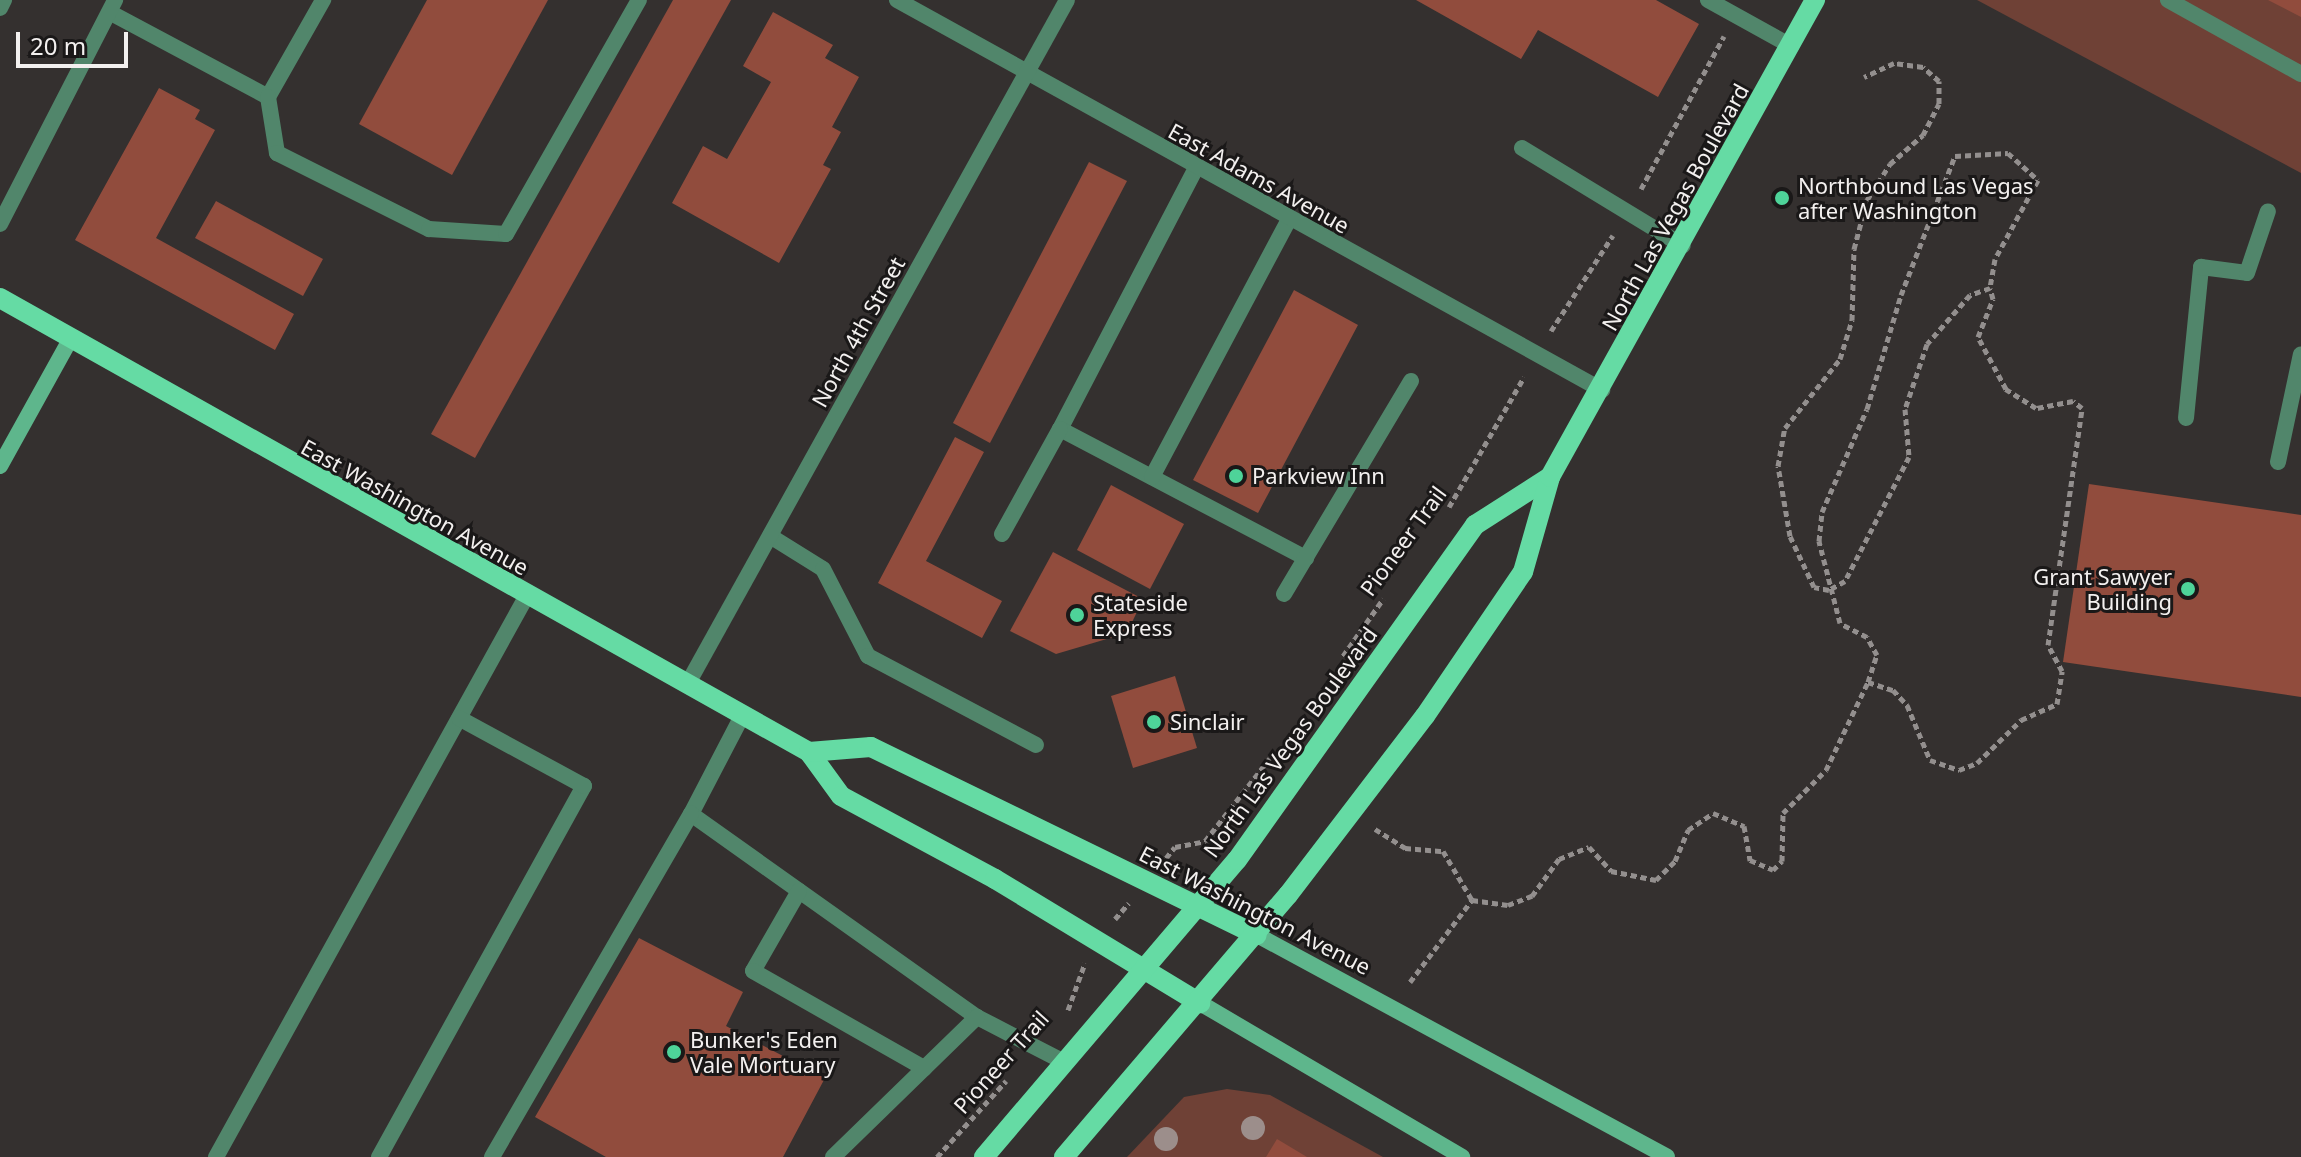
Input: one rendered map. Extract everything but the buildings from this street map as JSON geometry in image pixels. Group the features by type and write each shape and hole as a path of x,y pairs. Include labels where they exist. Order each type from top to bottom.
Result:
{"main road":[{"name":"North Las Vegas Boulevard","path":"1064,1157 1257,935 1425,716 1523,572 1550,477 1683,246 1815,0"},
{"name":"East Washington Avenue","path":"0,298 526,597 809,752 841,796 1097,939 1462,1157"},
{"path":"0,466 71,338"},
{"name":"North Las Vegas Boulevard","path":"984,1157 1198,906 1351,704 1475,525 1550,477"},
{"name":"East Washington Avenue","path":"809,752 871,747 1257,935 1667,1157"}],"street":[{"path":"0,8 4,0"},
{"path":"323,0 268,97 277,153 429,229 506,234 639,0"},
{"name":"East Adams Avenue","path":"897,0 1026,76 1602,390"},
{"name":"North 4th Street","path":"687,685 1067,0"},
{"path":"1708,0 1791,46"},
{"path":"2168,0 2301,74"},
{"path":"0,224 113,6 268,97"},
{"path":"1522,148 1683,246"},
{"path":"1002,534 1196,168"},
{"path":"2186,418 2201,267 2247,273 2268,211"},
{"path":"1152,477 1289,219"},
{"path":"2278,462 2301,354"},
{"path":"1284,594 1411,381"},
{"path":"1060,429 1306,558"},
{"path":"770,536 823,569 868,656 1036,745"},
{"path":"216,1157 526,597"},
{"path":"492,1157 691,814 742,716"},
{"path":"379,1157 584,786 459,718"},
{"path":"691,814 977,1017 1066,1063"},
{"path":"799,891 753,971 924,1068"},
{"path":"833,1157 977,1017"}],"path":[{"name":"Pioneer Trail","path":"1442,519 1628,212 1735,15"},
{"path":"1829,590 1808,580 1790,536 1779,488 1781,443 1785,428 1840,359 1852,320 1854,249 1867,200 1890,164 1923,135 1939,104 1939,81 1923,67 1894,63 1864,77"},
{"path":"1472,900 1508,905 1532,896 1559,859 1589,847 1611,871 1656,880 1675,861 1688,830 1713,813 1744,826 1750,860 1773,870 1782,861 1783,813 1826,770 1868,682 1877,655 1867,637 1840,623 1829,590 1819,541 1822,512 1867,409 1901,295 1955,156 2008,153 2038,180 1995,259 1990,288 1993,299 1978,337 2006,389 2036,408 2073,401 2082,408 2048,645 2062,671 2057,704 2021,720 1977,763 1959,770 1930,760 1907,705 1893,690 1868,682"},
{"path":"1829,590 1845,581 1909,457 1905,409 1927,344 1970,295 1990,288"},
{"name":"Pioneer Trail","path":"1341,659 1386,596"},
{"name":"Pioneer Trail","path":"937,1157 1071,1005 1097,939 1175,847 1205,841 1280,745"},
{"path":"1371,826 1405,848 1443,851 1472,900"},
{"path":"1410,982 1472,900"}],"shaded area":[{"path":"1977,0 2301,0 2301,173"},
{"path":"1227,1089 1270,1095 1383,1157 1127,1157 1184,1097"}],"place":[{"name":"Northbound Las Vegas after Washington","path":"1782,198"},
{"name":"Parkview Inn","path":"1236,476"},
{"name":"Grant Sawyer Building","path":"2188,589"},
{"name":"Stateside Express","path":"1077,615"},
{"name":"Sinclair","path":"1154,722"},
{"name":"Bunker's Eden Vale Mortuary","path":"674,1052"}]}
